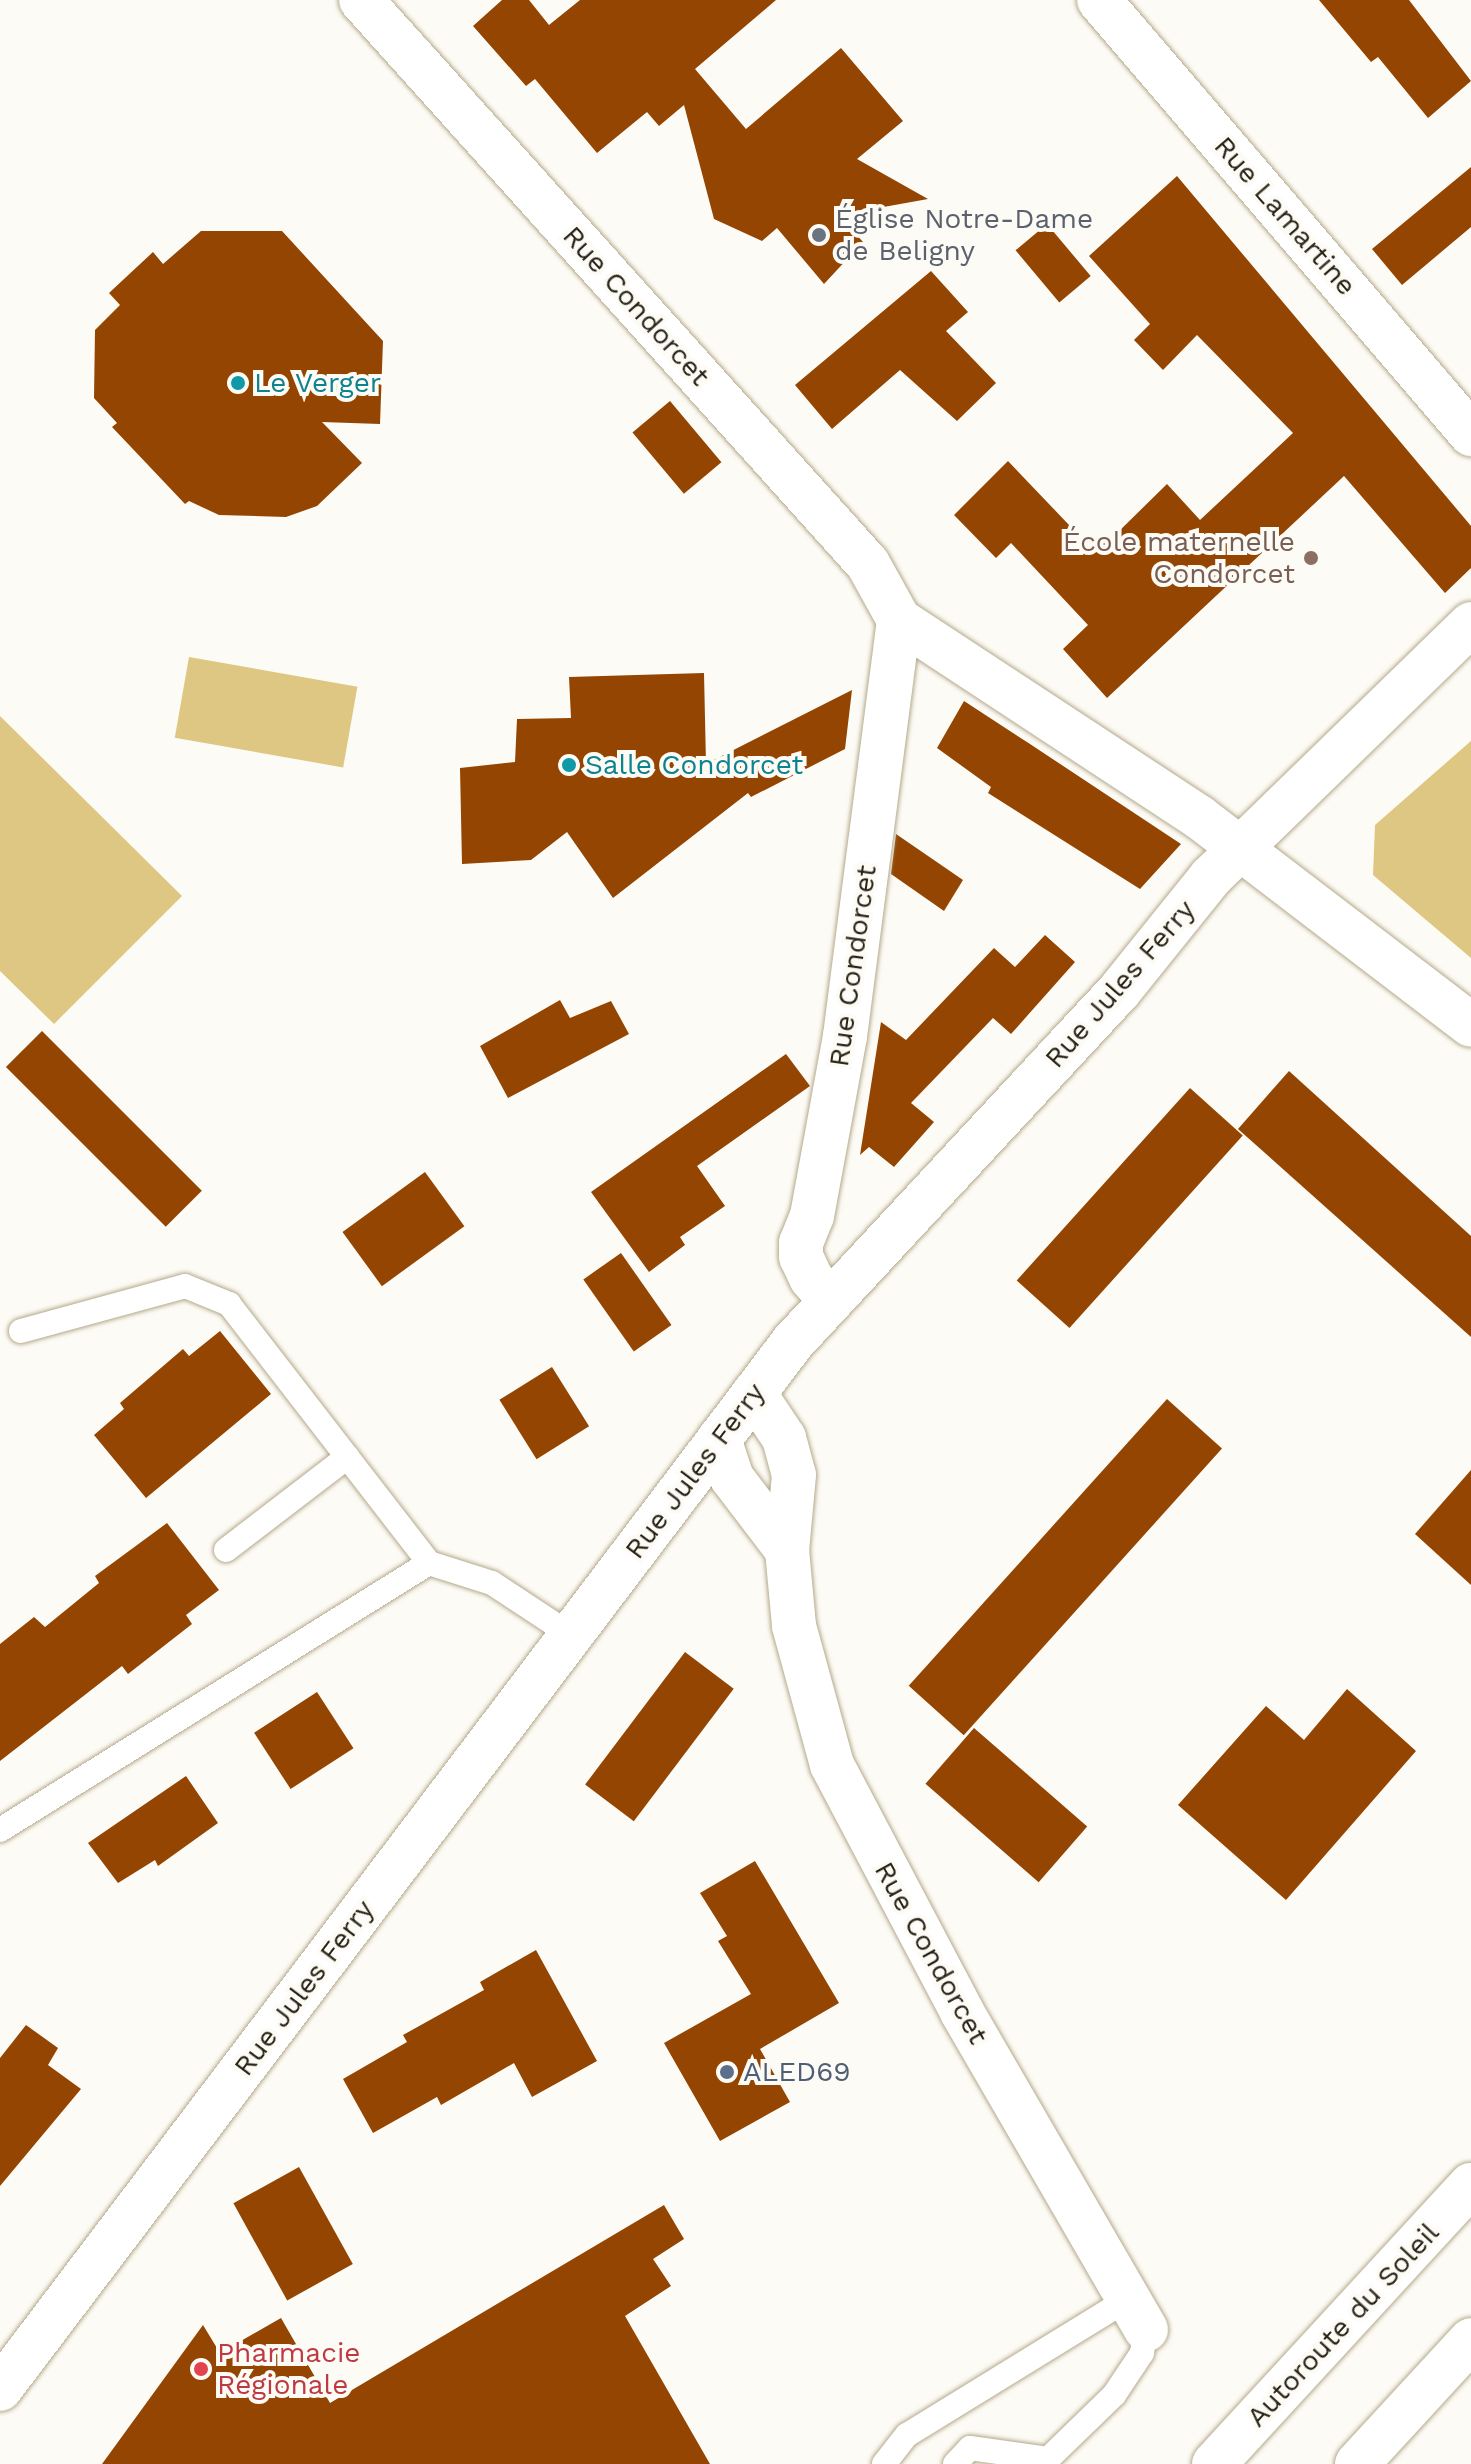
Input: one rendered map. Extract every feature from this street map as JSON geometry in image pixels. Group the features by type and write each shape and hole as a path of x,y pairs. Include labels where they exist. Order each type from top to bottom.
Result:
{"main road":[{"name":"Rue Condorcet","path":"361,0 868,564 899,620 1239,848 1471,1025"},
{"name":"Rue Lamartine","path":"1099,0 1471,434"},
{"name":"Rue Condorcet","path":"831,1301 811,1278 801,1257 801,1243 812,1216 845,1036 899,620"},
{"name":"Rue Jules Ferry","path":"0,2389 754,1393 831,1301 1120,990 1239,848 1471,624"},
{"name":"Rue Condorcet","path":"754,1393 784,1438 794,1475 787,1550 806,1685 844,1794 962,2012 1137,2314"},
{"name":"Rue Condorcet","path":"719,1439 732,1478 787,1550"},
{"name":"Autoroute du Soleil","path":"1214,2464 1471,2185"},
{"path":"1357,2464 1471,2340"}],"lane":[{"path":"21,1331 185,1286 204,1290 229,1304 429,1563 492,1583 571,1635"},
{"path":"226,1550 347,1457"},
{"path":"0,1830 429,1563"},
{"path":"884,2464 907,2435 1137,2314 1142,2353 1114,2395 1048,2459 970,2448 955,2464"}],"shaded area":[{"path":"189,657 357,687 343,767 175,738"},
{"path":"0,716 182,896 54,1024 0,971"},
{"path":"1471,741 1471,958 1373,875 1375,825"}],"building":[{"path":"502,0 529,0 549,25 580,0 776,0 695,69 746,129 841,48 903,121 857,159 928,199 839,215 863,242 824,284 777,228 762,241 714,219 684,105 659,126 647,112 597,153 535,79 526,86 473,26"},
{"path":"1319,0 1409,0 1471,81 1428,118 1378,57 1371,62"},
{"path":"1471,167 1471,227 1402,285 1372,249"},
{"path":"1177,176 1471,526 1471,568 1445,593 1344,476 1107,698 1063,649 1088,625 1011,543 996,558 954,515 1008,461 1090,547 1103,533 1110,540 1167,484 1200,520 1293,433 1197,335 1163,370 1134,340 1150,324 1089,256"},
{"path":"1047,224 1091,276 1059,302 1016,250"},
{"name":"Le Verger","path":"201,231 282,231 383,341 380,424 322,422 362,463 317,506 286,517 219,515 189,501 185,504 112,427 117,423 94,398 95,330 120,305 109,293 153,252 163,264"},
{"path":"931,271 968,312 946,331 996,383 957,421 900,370 832,429 795,385"},
{"path":"670,401 721,462 684,494 632,432"},
{"path":"704,673 706,764 852,690 845,749 751,797 748,793 613,898 567,832 531,860 462,864 460,768 515,762 517,719 571,718 569,677"},
{"path":"964,701 1181,844 1140,889 988,793 991,787 937,748"},
{"path":"896,834 963,880 944,911 891,874"},
{"path":"1045,935 1075,962 1011,1034 993,1018 911,1103 934,1122 894,1167 869,1147 860,1155 881,1022 906,1040 994,948 1015,967"},
{"path":"560,1000 570,1018 611,1001 629,1034 508,1098 480,1046"},
{"path":"42,1031 202,1191 166,1227 6,1067"},
{"path":"786,1054 810,1086 697,1166 725,1206 680,1237 685,1245 649,1272 591,1192"},
{"path":"1289,1071 1471,1236 1471,1337 1238,1129"},
{"path":"1190,1088 1243,1136 1069,1328 1017,1280"},
{"path":"425,1172 464,1226 382,1286 342,1232"},
{"path":"621,1253 671,1325 634,1351 583,1279"},
{"path":"220,1331 271,1394 146,1498 94,1435 124,1409 120,1403 183,1349 189,1356"},
{"path":"552,1367 589,1426 537,1459 499,1400"},
{"path":"1167,1399 1222,1449 964,1735 909,1686"},
{"path":"1471,1470 1471,1585 1415,1534"},
{"path":"167,1523 219,1590 186,1615 192,1624 128,1674 122,1666 0,1761 0,1644 34,1617 45,1627 99,1583 95,1576"},
{"path":"685,1652 734,1689 634,1821 585,1785"},
{"path":"1347,1689 1416,1751 1286,1900 1178,1805 1266,1706 1304,1740"},
{"path":"317,1692 353,1748 291,1789 254,1733"},
{"path":"974,1728 1087,1826 1039,1882 925,1784"},
{"path":"186,1776 218,1823 158,1866 155,1860 118,1883 88,1843"},
{"path":"755,1861 839,2003 760,2049 790,2102 720,2141 664,2043 751,1994 718,1941 727,1936 700,1893"},
{"path":"536,1950 597,2061 532,2097 514,2063 441,2105 437,2097 373,2133 343,2079 407,2042 403,2035 484,1990 480,1982"},
{"path":"26,2025 58,2048 48,2065 81,2089 0,2186 0,2058"},
{"path":"299,2167 353,2264 287,2300 233,2203"},
{"path":"664,2205 684,2239 653,2259 671,2286 625,2316 710,2464 102,2464 203,2325 220,2353 281,2318 330,2403"}],"place":[{"name":"Église Notre-Dame de Beligny","path":"819,235"},
{"name":"Le Verger","path":"238,383"},
{"name":"École maternelle Condorcet","path":"1311,558"},
{"name":"Salle Condorcet","path":"569,765"},
{"name":"ALED69","path":"727,2072"},
{"name":"Pharmacie Régionale","path":"201,2369"}]}
